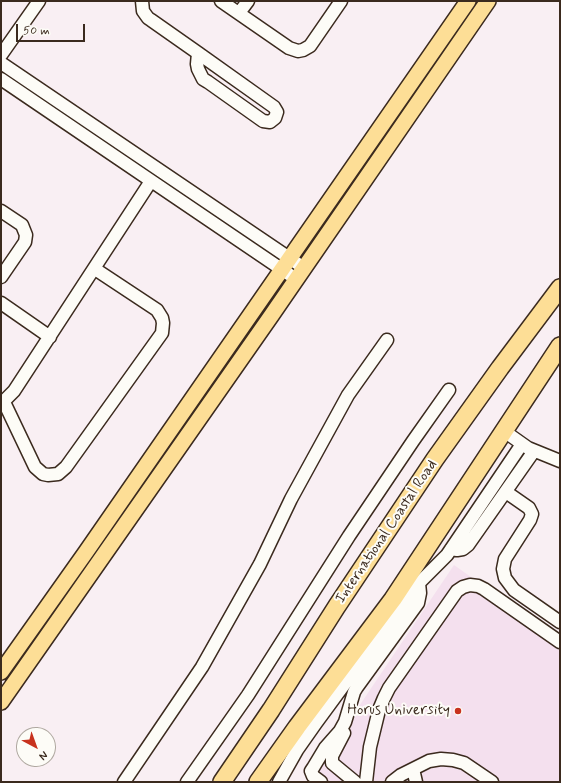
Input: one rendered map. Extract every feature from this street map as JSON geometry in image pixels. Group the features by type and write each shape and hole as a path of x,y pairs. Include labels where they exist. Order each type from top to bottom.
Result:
{"highway":[{"name":"International Coastal Road","path":"222,782 271,710 337,606 435,459 500,368 560,288"},
{"path":"258,782 297,727 393,599 560,346"}],"main road":[{"path":"1,672 86,552 468,1"},
{"path":"1,702 300,274 488,1"}],"street":[{"path":"1,55 39,1"},
{"path":"142,1 143,11 148,18 198,53 274,107 277,112 275,118 270,122 263,121 203,79 197,64 198,53"},
{"path":"221,1 295,51 303,50 310,46 342,1"},
{"path":"239,13 248,1"},
{"path":"1,63 300,274"},
{"path":"1,79 152,181 286,264"},
{"path":"94,269 157,310 162,318 162,333 66,467 58,474 48,475 39,471 35,467 2,403 14,391 50,337 94,269 152,181"},
{"path":"1,211 22,225 26,235 25,242 1,277"},
{"path":"1,303 50,337"},
{"path":"124,782 202,667 260,564 291,499 348,395 387,340"},
{"path":"187,782 248,695 349,536 449,390"},
{"path":"504,431 534,451 560,461"},
{"path":"279,782 312,729 419,583 443,560 452,549 522,444"},
{"path":"452,549 457,550 468,545 534,451"},
{"path":"506,492 529,508 532,514 530,520 505,559 503,569 505,578 514,590 560,622"},
{"path":"321,782 313,776 311,771 325,748 343,726 357,687 418,603 420,593 419,583"},
{"path":"366,782 370,747 379,710 384,698 389,688 457,591 470,585 478,586 560,642"},
{"path":"347,717 348,725 332,756 332,761 334,765 355,782"},
{"path":"392,782 429,761 441,759 464,763 492,782"},
{"path":"413,769 416,782"}],"shaded area":[{"name":"Horus University","path":"454,565 560,640 560,782 308,782"}],"place":[{"name":"Horus University","path":"458,711"}]}
